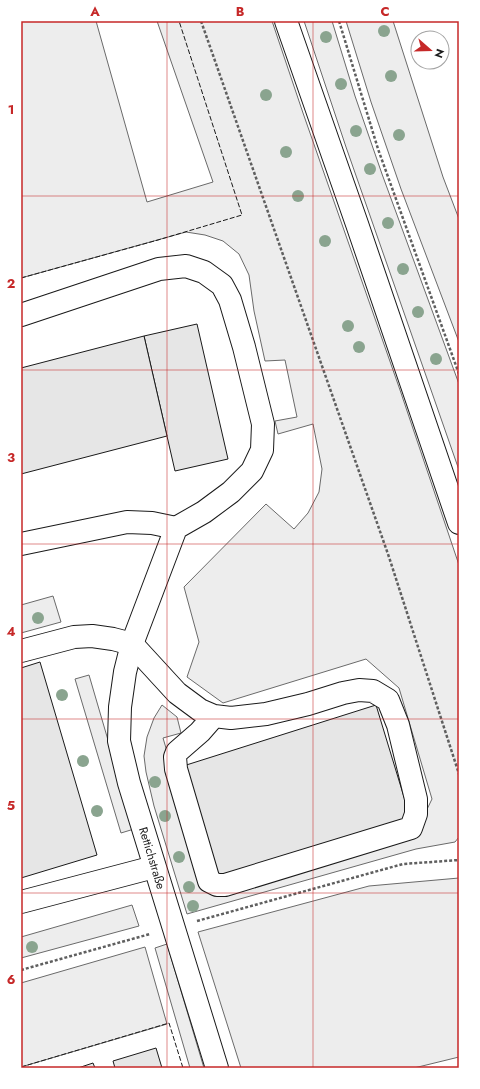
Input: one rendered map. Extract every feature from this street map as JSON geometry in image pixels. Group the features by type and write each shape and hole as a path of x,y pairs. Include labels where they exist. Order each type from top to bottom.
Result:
{"main road":[{"path":"286,21 358,224 459,523"},
{"path":"21,315 159,270 186,266 204,272 222,285 230,300 244,347 263,424 262,450 252,471 231,492 204,512 176,528 152,523 127,522 21,544"},
{"name":"Rettichstraße","path":"176,528 132,644 125,672 120,707 119,741 129,783 154,867 217,1068"},
{"path":"21,651 74,637 92,636 132,644 177,693 200,710 214,716 231,718 266,714 308,704 343,693 359,690 372,691 388,700 398,725 416,799 416,814 410,828 225,885 217,885 209,881 176,769 175,757 178,752 200,732 214,716"},
{"path":"21,902 154,867"}],"path":[{"path":"201,21 389,557 459,774"},
{"path":"339,21 378,149 459,374"},
{"path":"21,970 403,864 459,860"}],"shaded area":[{"path":"21,21 96,21 147,202 213,182 157,21 272,21 459,565 459,837 455,842 416,849 187,914 154,806 144,756 147,737 154,718 162,705 177,717 181,733 163,738 209,892 416,832 432,799 399,688 366,659 223,703 187,677 199,642 184,587 266,504 294,529 308,513 319,492 322,469 313,424 278,434 275,421 297,417 285,360 265,361 254,311 249,275 239,254 223,241 205,235 186,232 21,278"},
{"path":"304,21 332,21 355,96 382,174 459,384 459,470 346,147"},
{"path":"346,21 393,21 443,177 459,219 459,342 401,189 371,102"},
{"path":"53,596 61,622 21,633 21,605"},
{"path":"89,675 134,829 121,833 75,679"},
{"path":"459,878 459,1057 414,1068 241,1068 198,932 369,886"},
{"path":"132,905 139,926 21,958 21,937"},
{"path":"167,944 204,1068 190,1068 155,948"},
{"path":"145,947 167,1024 21,1067 21,983"}],"building":[{"path":"197,324 228,459 175,471 144,336"},
{"path":"144,336 167,436 21,474 21,368"},
{"path":"40,662 97,855 21,878 21,668"},
{"path":"376,705 411,820 216,881 180,767"},
{"path":"156,1048 162,1068 115,1068 113,1061"},
{"path":"93,1063 95,1068 78,1068"}],"fence":[{"path":"21,278 242,215 179,21"},
{"path":"21,1067 169,1023 183,1068"}]}
